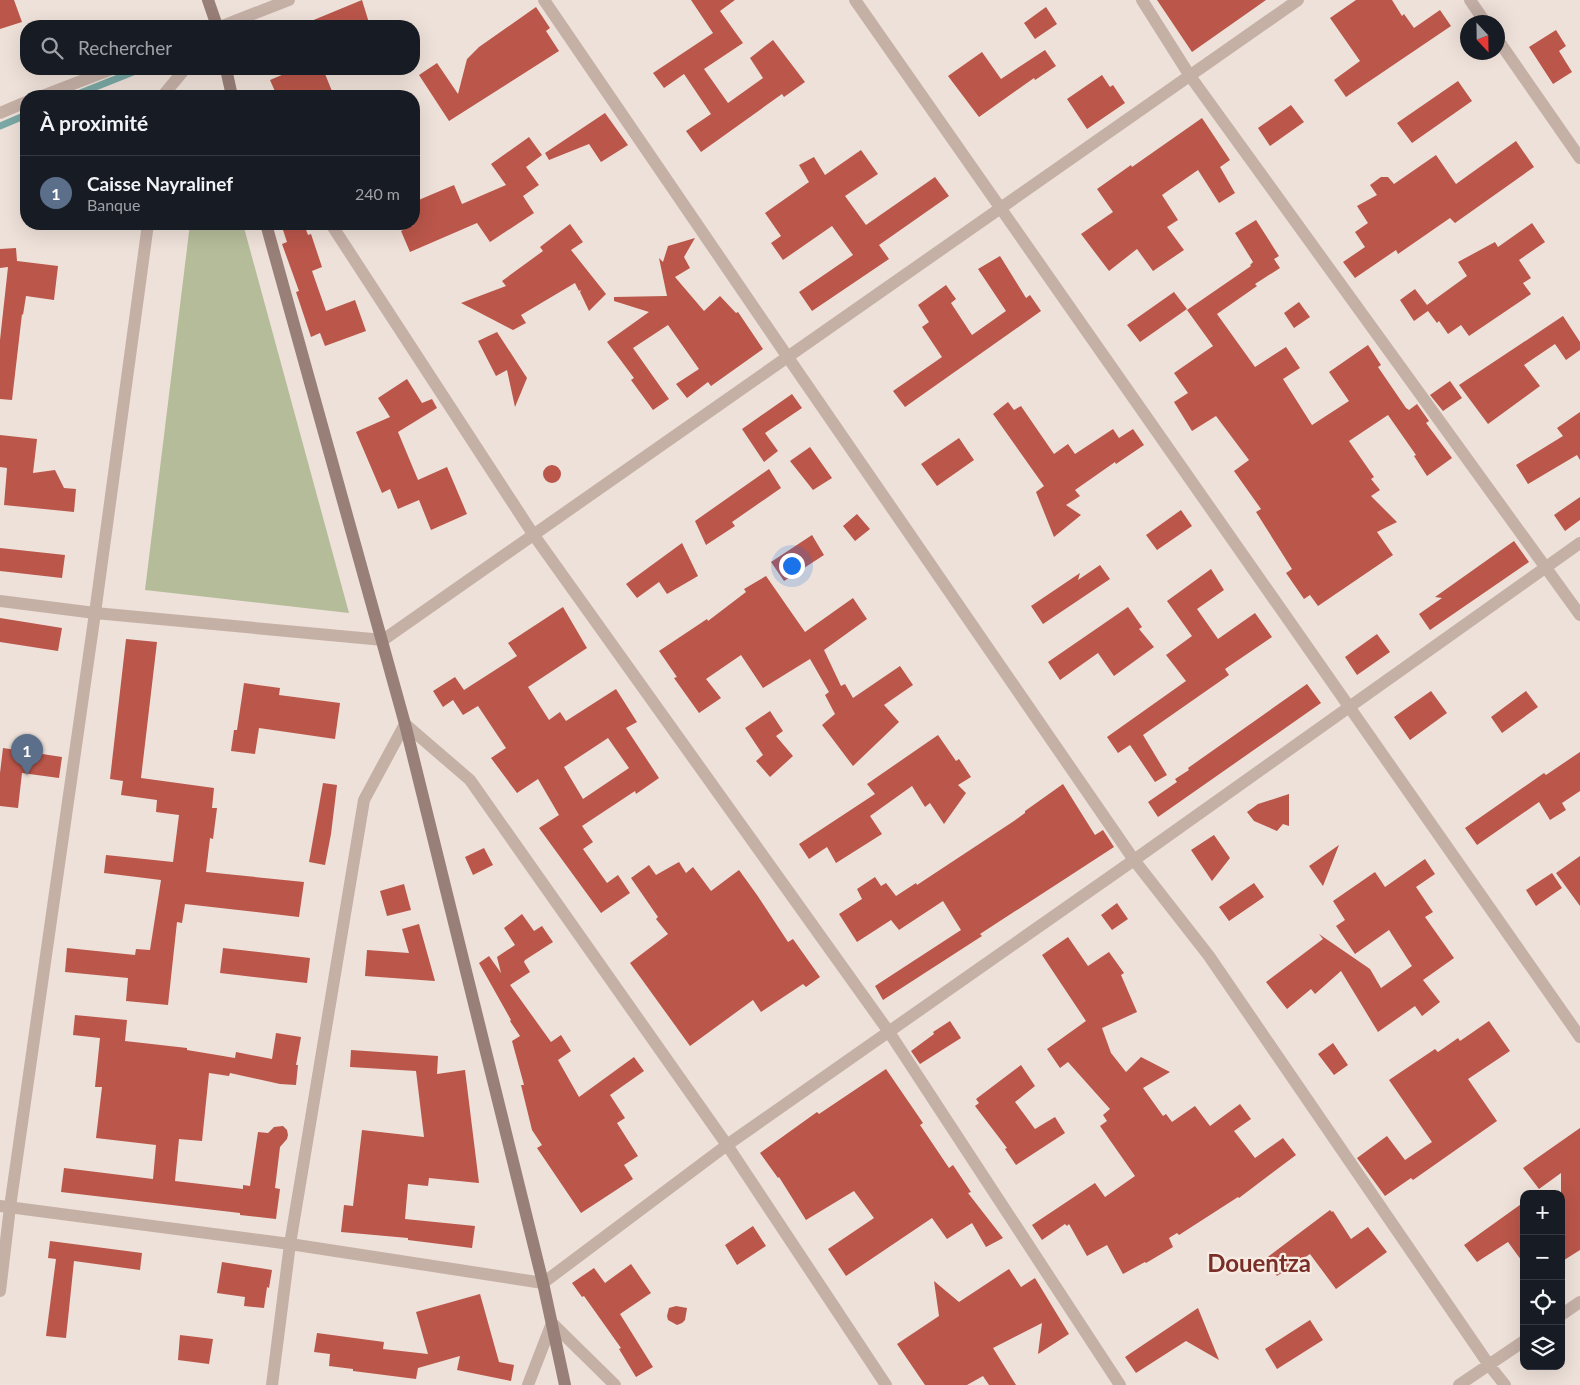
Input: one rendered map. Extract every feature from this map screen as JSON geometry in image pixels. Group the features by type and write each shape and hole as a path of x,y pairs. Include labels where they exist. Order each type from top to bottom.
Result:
{"main road":[{"path":"208,0 215,20"},
{"path":"227,75 231,90"},
{"path":"268,230 405,724 543,1283 565,1385"}],"street":[{"path":"237,20 289,0"},
{"path":"544,0 1134,860 1209,956 1489,1365 1505,1385"},
{"path":"854,0 1580,1037"},
{"path":"1142,0 1190,76 1580,615"},
{"path":"0,601 96,613 383,640 1298,0"},
{"path":"1470,0 1480,15"},
{"path":"1505,50 1580,158"},
{"path":"58,90 96,75"},
{"path":"168,90 180,75"},
{"path":"0,112 20,104"},
{"path":"0,1291 5,1206 96,613 147,230"},
{"path":"334,230 533,534 889,1032 1120,1385"},
{"path":"5,1206 290,1244 543,1283 727,1145 1134,860 1580,543"},
{"path":"272,1385 290,1244 364,800 405,724 470,780 727,1145 886,1385"},
{"path":"1565,1312 1580,1302"},
{"path":"528,1385 552,1323 614,1385"},
{"path":"1459,1385 1520,1344"}],"green space":[{"path":"189,230 245,230 349,613 145,590"}],"building":[{"path":"0,0 14,0 21,20 20,23 0,29"},
{"path":"362,0 368,20 314,20"},
{"path":"691,0 735,0 720,11 743,43 704,69 728,103 763,78 750,58 773,40 805,82 784,97 782,94 701,152 686,131 711,114 684,74 664,88 653,73 713,33"},
{"path":"1157,0 1266,0 1192,52"},
{"path":"1356,0 1392,0 1402,16 1404,14 1414,28 1440,10 1451,26 1346,97 1334,80 1360,61 1330,18"},
{"path":"536,7 550,28 546,31 559,51 449,121 419,75 437,63 458,94 467,59 479,47"},
{"path":"1046,7 1057,24 1035,39 1024,23"},
{"path":"1556,30 1566,46 1559,51 1572,72 1553,84 1529,47"},
{"path":"1045,50 1056,66 1035,80 1034,78 979,117 948,76 982,52 1001,79"},
{"path":"282,75 325,75 332,90 274,90 270,80"},
{"path":"1102,75 1110,87 1113,85 1125,103 1087,129 1067,99"},
{"path":"1458,81 1472,101 1412,143 1397,123"},
{"path":"1291,105 1304,122 1270,146 1258,128"},
{"path":"605,113 628,145 601,162 589,144 549,160 545,153"},
{"path":"1202,118 1230,160 1220,167 1235,193 1219,203 1198,170 1162,195 1178,220 1167,227 1184,250 1153,271 1137,249 1109,271 1081,234 1113,212 1097,189"},
{"path":"529,137 542,155 526,167 539,185 523,196 534,213 490,242 477,223 410,252 401,231 420,230 420,199 454,185 462,204 506,185 491,164"},
{"path":"1516,141 1534,167 1455,223 1450,218 1398,254 1396,250 1355,278 1343,262 1365,247 1355,232 1368,223 1357,206 1377,195 1370,185 1381,177 1388,177 1394,184 1436,155 1456,184"},
{"path":"861,150 878,174 845,196 866,225 935,177 949,196 879,245 889,259 812,311 799,292 853,255 832,226 783,260 771,243 781,236 765,213 809,182 799,165 814,157 825,175"},
{"path":"1256,220 1279,256 1274,259 1280,268 1255,284 1257,286 1217,314 1255,367 1286,347 1300,368 1283,379 1312,425 1349,401 1329,372 1368,345 1381,365 1378,367 1406,408 1409,410 1417,404 1429,421 1426,423 1452,458 1427,476 1414,456 1416,455 1388,415 1349,441 1374,477 1371,479 1380,490 1371,496 1397,522 1377,532 1393,555 1318,606 1310,595 1304,599 1286,573 1292,569 1256,512 1261,509 1234,471 1249,460 1216,416 1192,431 1174,402 1188,393 1174,373 1213,346 1187,310 1251,266 1253,262 1235,233"},
{"path":"1532,223 1545,242 1519,260 1531,278 1523,283 1531,294 1469,336 1461,325 1448,334 1439,321 1437,323 1428,311 1414,321 1400,300 1415,289 1427,305 1467,276 1458,262 1495,242 1498,247"},
{"path":"570,224 583,242 571,250 606,294 589,311 580,292 581,290 579,291 575,283 521,315 526,323 513,330 461,303 506,286 502,281 543,251 540,247"},
{"path":"283,230 306,230 308,235 311,234 322,267 312,271 326,311 355,300 366,331 325,346 320,333 311,337 296,292 299,291 282,244 287,242"},
{"path":"695,238 684,257 690,268 675,277 704,311 720,296 736,313 738,312 763,349 711,386 708,382 687,398 676,384 699,369 668,325 633,348 669,399 653,410 631,380 634,378 607,342 649,312 614,301 614,297 667,296 659,258 663,262 668,246"},
{"path":"16,248 17,261 58,266 54,300 26,296 22,314 12,400 0,399 0,340 8,267 0,268 0,249"},
{"path":"1000,256 1026,298 1030,295 1041,311 905,407 893,391 942,357 922,327 929,322 918,305 946,285 956,299 951,303 972,335 1006,311 978,269"},
{"path":"1174,292 1187,309 1140,342 1127,325"},
{"path":"1299,302 1310,317 1294,328 1284,313"},
{"path":"1563,316 1580,342 1580,350 1566,360 1555,344 1524,365 1540,386 1488,424 1459,385"},
{"path":"497,332 527,378 515,407 507,370 496,376 478,341"},
{"path":"407,379 422,403 432,399 437,408 398,432 418,480 447,467 467,514 431,530 419,500 398,509 390,489 382,493 356,432 390,417 378,398"},
{"path":"1450,381 1462,398 1443,411 1430,395"},
{"path":"792,394 802,408 765,433 778,451 764,462 742,429"},
{"path":"1008,402 1014,410 1021,406 1054,454 1068,444 1075,454 1113,429 1119,438 1133,429 1144,445 1116,464 1115,462 1075,490 1080,496 1066,505 1081,515 1054,537 1036,492 1044,486 993,414"},
{"path":"1580,412 1580,460 1577,455 1528,484 1516,465 1563,436 1557,428"},
{"path":"0,435 37,439 33,473 55,470 64,488 76,489 74,512 4,505 7,468 0,467"},
{"path":"959,438 974,460 937,486 921,464"},
{"path":"810,447 832,478 813,490 790,461"},
{"path":"552,465 558,468 561,474 558,480 552,483 546,480 543,474 546,468"},
{"path":"769,469 781,488 732,522 735,526 706,545 695,521"},
{"path":"1580,497 1580,520 1565,531 1554,515"},
{"path":"1181,510 1192,526 1157,550 1146,535"},
{"path":"857,514 870,529 855,541 843,526"},
{"path":"812,535 824,555 784,581 771,562"},
{"path":"1514,541 1529,562 1430,630 1419,614 1442,598 1435,597"},
{"path":"682,543 698,576 667,594 659,582 637,598 626,584"},
{"path":"0,548 65,555 62,578 0,571"},
{"path":"1100,565 1110,579 1043,624 1031,606 1080,573 1078,580"},
{"path":"1211,569 1224,590 1197,609 1218,639 1255,613 1272,637 1225,669 1229,675 1143,735 1167,775 1155,782 1130,745 1118,753 1107,737 1186,681 1166,655 1192,636 1167,601"},
{"path":"766,576 805,632 853,598 867,619 824,650 841,686 845,684 853,698 900,666 913,685 884,705 899,722 853,766 822,725 835,714 825,695 829,692 810,659 763,688 741,655 706,679 721,698 699,713 674,678 677,677 659,651 707,619 708,621 746,592 744,589"},
{"path":"563,607 587,648 528,687 549,720 560,712 566,721 616,689 637,722 626,728 659,778 636,794 635,791 582,826 593,842 583,849 607,883 618,875 630,893 601,913 539,828 559,815 538,779 517,793 491,758 506,748 478,706 463,715 453,700 443,707 433,691 455,677 464,690 517,656 508,643","holes":["608,738 629,768 583,799 564,767"]},
{"path":"1128,607 1142,627 1139,629 1154,647 1114,676 1098,653 1060,680 1048,662"},
{"path":"0,618 62,628 58,651 0,642"},
{"path":"1377,634 1390,652 1357,675 1345,657"},
{"path":"126,639 157,642 141,778 214,788 212,808 217,808 213,839 210,838 206,872 304,882 299,917 185,904 182,923 177,922 168,1005 126,1001 128,978 65,972 67,948 135,955 136,949 150,950 161,880 104,873 106,855 173,862 179,815 156,812 157,800 121,795 123,781 110,779"},
{"path":"244,683 280,688 279,695 340,703 335,739 259,728 255,754 231,751 234,730 237,730"},
{"path":"1307,684 1321,703 1158,817 1148,802 1177,782 1175,779 1189,770 1188,768"},
{"path":"1431,691 1447,713 1410,740 1394,717"},
{"path":"1526,691 1538,707 1502,733 1491,717"},
{"path":"770,711 783,731 776,736 793,756 770,777 756,761 763,755 745,728"},
{"path":"938,735 956,761 959,759 971,777 958,785 966,793 944,824 930,803 925,807 912,786 870,816 882,834 836,863 827,847 809,859 799,844 875,794 867,784"},
{"path":"3,748 62,757 59,778 22,773 18,808 0,806 0,773"},
{"path":"1580,752 1580,791 1562,803 1566,810 1550,820 1539,802 1477,845 1465,828 1544,773 1546,775"},
{"path":"323,783 337,785 325,865 309,862"},
{"path":"1063,784 1095,835 1103,830 1114,847 883,1000 875,986 961,930 943,901 899,930 891,920 857,942 839,914 862,899 857,889 875,877 881,886 886,883 896,896 916,883 917,885 1014,821"},
{"path":"1289,794 1289,826 1283,824 1277,831 1254,821 1247,812 1258,804"},
{"path":"1214,835 1230,858 1212,881 1191,850"},
{"path":"1339,845 1323,886 1309,866"},
{"path":"484,848 493,865 473,875 465,857"},
{"path":"1580,856 1580,906 1556,873"},
{"path":"1425,859 1435,874 1416,887 1433,912 1425,917 1454,958 1423,980 1440,1002 1422,1016 1415,1006 1378,1032 1341,971 1315,994 1311,989 1287,1009 1266,982 1323,939 1319,934 1370,969 1381,988 1412,966 1389,930 1355,954 1336,926 1345,920 1333,901 1375,872 1385,887"},
{"path":"679,862 686,873 693,867 711,891 739,870 788,942 793,939 820,977 806,987 803,984 761,1012 753,1000 690,1046 630,963 668,934 656,919 658,917 631,878 649,865 656,875"},
{"path":"1552,873 1562,888 1536,906 1526,890"},
{"path":"1254,883 1264,897 1229,921 1219,907"},
{"path":"404,884 411,910 387,916 380,891"},
{"path":"1117,903 1128,919 1112,930 1101,915"},
{"path":"522,914 534,931 542,926 553,942 525,960 524,962 530,972 510,985 551,1042 561,1035 571,1051 558,1060 579,1097 634,1057 644,1071 610,1095 625,1118 617,1123 638,1156 624,1165 633,1179 581,1213 537,1148 542,1145 532,1130 521,1085 524,1085 512,1041 520,1036 479,963 489,956 501,973 497,957 515,945 504,928"},
{"path":"419,924 435,981 365,976 367,950 409,953 402,929"},
{"path":"1068,937 1088,966 1109,952 1124,973 1121,975 1137,1012 1102,1028 1111,1053 1126,1072 1141,1057 1170,1072 1143,1088 1163,1116 1166,1114 1172,1122 1195,1106 1210,1126 1240,1104 1251,1119 1234,1131 1255,1158 1283,1138 1296,1155 1239,1198 1179,1235 1177,1233 1169,1238 1173,1247 1123,1274 1107,1245 1087,1256 1069,1224 1067,1226 1065,1224 1042,1240 1032,1225 1095,1183 1105,1197 1135,1176 1100,1126 1107,1121 1103,1115 1110,1109 1068,1062 1060,1068 1047,1049 1086,1021 1042,955"},
{"path":"223,948 310,958 307,983 220,973"},
{"path":"75,1015 127,1020 125,1041 187,1048 187,1050 235,1058 236,1052 272,1059 276,1033 301,1037 296,1065 298,1065 296,1085 280,1084 230,1073 229,1076 209,1073 202,1141 179,1139 175,1181 243,1189 243,1185 250,1186 258,1132 268,1133 274,1127 283,1126 287,1130 288,1135 280,1147 275,1188 280,1189 276,1219 61,1192 64,1168 153,1179 156,1145 96,1138 102,1087 95,1087 100,1038 73,1035"},
{"path":"950,1021 961,1038 920,1064 911,1051 934,1034 933,1032"},
{"path":"1489,1021 1510,1051 1468,1079 1497,1121 1413,1180 1411,1178 1385,1196 1357,1158 1387,1136 1405,1160 1432,1142 1389,1080 1435,1049 1438,1052 1458,1038 1460,1041"},
{"path":"1333,1043 1348,1065 1334,1075 1318,1054"},
{"path":"351,1050 438,1056 437,1074 465,1070 479,1183 429,1178 428,1186 408,1184 405,1219 475,1226 472,1248 408,1240 408,1238 341,1232 344,1205 353,1206 362,1130 424,1137 416,1071 350,1067"},
{"path":"1021,1065 1035,1086 1015,1102 1035,1129 1055,1117 1065,1133 1016,1165 1005,1149 1007,1148 975,1106 979,1103 976,1099"},
{"path":"886,1069 923,1123 920,1125 949,1168 953,1165 971,1192 968,1193 1003,1238 986,1247 972,1223 947,1239 932,1218 846,1276 828,1249 874,1218 854,1191 806,1220 779,1177 760,1153 817,1112 819,1114"},
{"path":"1580,1128 1580,1250 1565,1259 1565,1190 1561,1190 1561,1173 1539,1189 1523,1168"},
{"path":"1520,1205 1520,1258 1508,1242 1477,1262 1464,1245"},
{"path":"1330,1210 1333,1211 1351,1239 1368,1227 1387,1252 1336,1289 1310,1254 1277,1276 1265,1259"},
{"path":"753,1226 766,1246 737,1265 725,1245"},
{"path":"50,1241 142,1253 140,1270 74,1261 66,1338 46,1336 56,1259 48,1258"},
{"path":"222,1262 272,1270 264,1308 244,1306 245,1297 217,1293"},
{"path":"631,1264 651,1293 620,1314 653,1367 636,1377 619,1349 621,1348 584,1296 582,1297 572,1283 594,1268 605,1283"},
{"path":"1009,1269 1021,1287 1035,1278 1069,1334 1038,1354 1042,1323 993,1348 1016,1385 989,1385 983,1376 967,1385 925,1385 897,1344 939,1316 934,1281 959,1302"},
{"path":"480,1294 499,1362 514,1365 511,1381 457,1370 460,1356 418,1368 416,1379 329,1366 330,1354 314,1352 317,1333 384,1342 383,1349 428,1354 416,1312"},
{"path":"676,1306 687,1308 685,1320 677,1325 668,1320 667,1316 669,1308"},
{"path":"1198,1308 1219,1360 1186,1341 1136,1373 1125,1357"},
{"path":"1310,1320 1323,1340 1277,1369 1265,1349"},
{"path":"180,1335 213,1339 209,1364 178,1360"}],"waterway":[{"path":"88,90 126,75"},
{"path":"0,126 20,118"}],"place":[{"name":"Caisse Nayralinef","path":"27,775"}],"district":[{"name":"Douentza","path":"1259,1264"}]}
